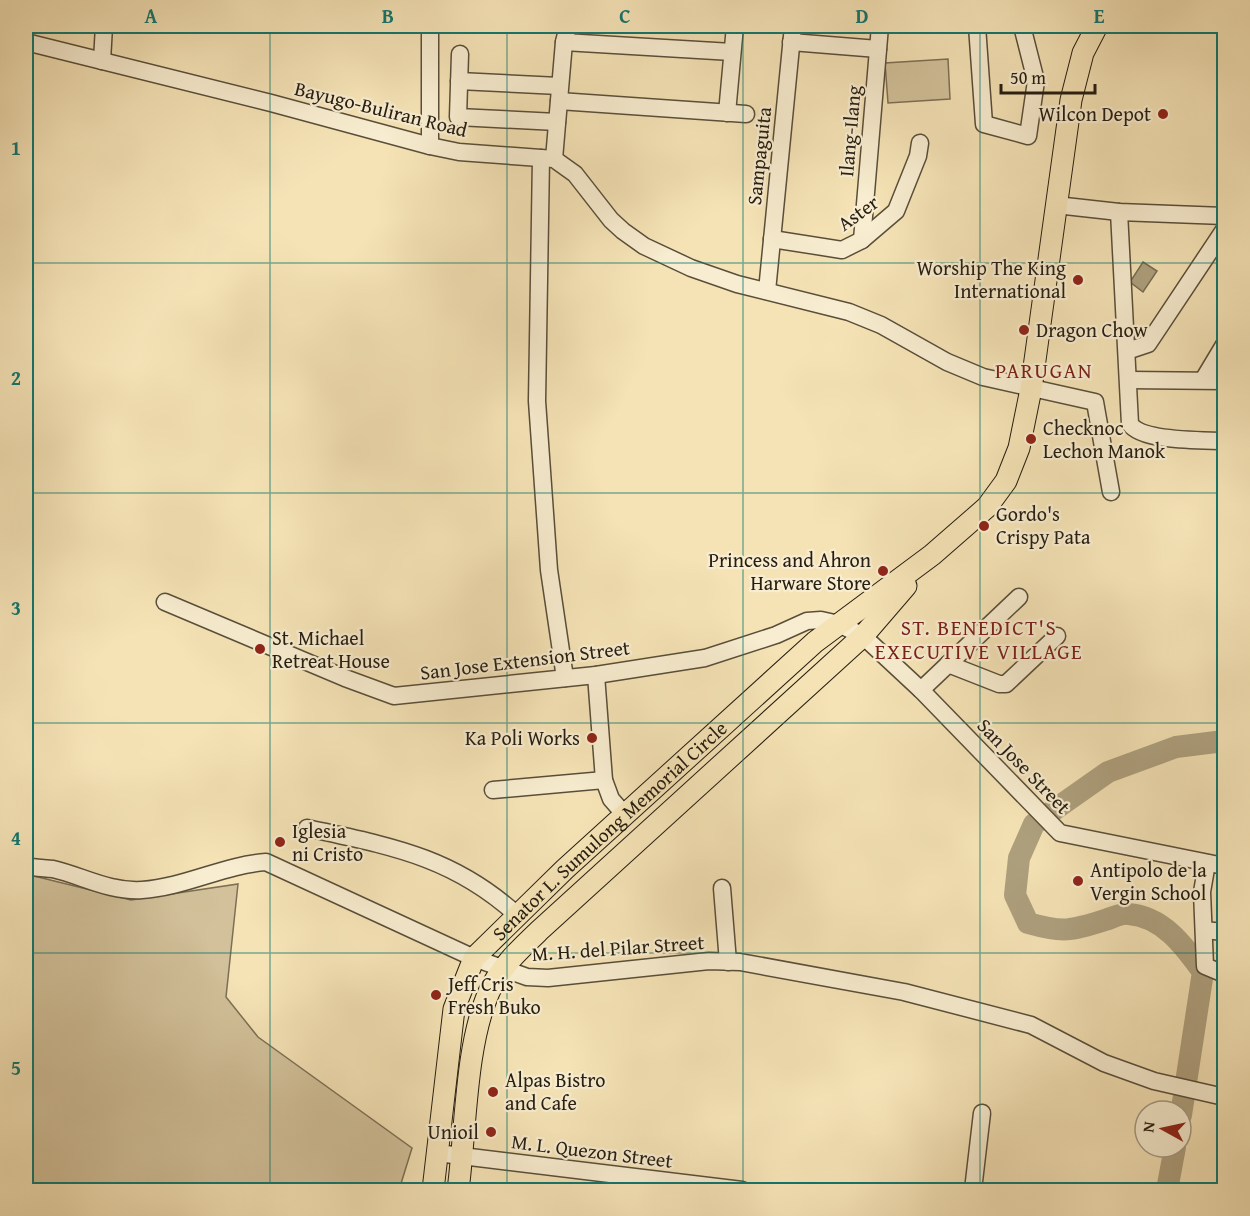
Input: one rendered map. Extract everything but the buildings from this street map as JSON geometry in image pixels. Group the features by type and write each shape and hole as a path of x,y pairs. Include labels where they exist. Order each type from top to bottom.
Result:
{"main road":[{"name":"Senator L. Sumulong Memorial Circle","path":"433,1191 454,1010 474,958 517,915 815,642 932,555 987,507 1006,481 1019,448 1031,389 1071,100 1083,53 1097,26"},
{"name":"Senator L. Sumulong Memorial Circle","path":"458,1191 471,1068 480,1016 489,992 502,970 533,936 863,636 932,555"}],"street":[{"path":"102,61 104,26"},
{"path":"430,26 430,146"},
{"path":"727,112 735,26"},
{"name":"Ilang-Ilang","path":"862,240 880,26"},
{"path":"977,26 984,124 1029,136 1036,81 1022,26"},
{"path":"565,678 549,570 537,401 547,159 557,122 566,34 732,52"},
{"path":"792,34 878,50"},
{"name":"Sampaguita","path":"766,291 792,34"},
{"name":"Bayugo-Buliran Road","path":"26,42 430,146 459,152 547,159"},
{"path":"460,54 458,117 557,122"},
{"path":"459,81 746,114"},
{"name":"Aster","path":"772,239 842,250 862,240 896,212 918,156 920,142"},
{"path":"547,159 575,174 612,220 644,246 691,268 766,291 849,312 880,325 967,372 1031,389 1095,402 1111,492"},
{"path":"1056,205 1119,212 1224,216"},
{"path":"1119,212 1129,380 1129,420 1137,430 1177,439 1224,441"},
{"path":"1127,351 1148,344 1224,230"},
{"path":"1203,380 1224,345"},
{"path":"1129,380 1224,381"},
{"path":"921,690 1019,597"},
{"name":"San Jose Extension Street","path":"165,602 345,678 394,696 596,675 705,658 776,635 807,621 821,620 839,624 863,636"},
{"name":"San Jose Street","path":"863,636 921,690 1060,833 1224,866"},
{"path":"948,664 999,684 1006,684 1057,636"},
{"path":"596,675 604,780 611,799 625,815"},
{"path":"493,790 604,780"},
{"path":"307,828 404,849 446,867 498,898 517,915"},
{"name":"M. H. del Pilar Street","path":"26,866 53,870 100,886 141,890 208,877 244,863 266,862 474,958 502,970 527,977 548,978 709,961 728,962 904,992 1031,1025 1104,1063 1154,1081 1223,1097"},
{"path":"1207,863 1202,892 1205,966 1224,974"},
{"path":"722,888 728,962"},
{"path":"1204,930 1224,932"},
{"path":"974,1191 982,1113"},
{"name":"M. L. Quezon Street","path":"437,1153 742,1191"}],"shaded area":[{"path":"948,59 950,99 888,103 885,63"},
{"path":"1143,262 1157,271 1143,292 1130,282"},
{"path":"26,874 131,900 238,884 226,997 258,1037 412,1148 399,1190 26,1190"}],"waterway":[{"path":"1183,1099 1203,972 1172,934 1152,920 1141,916 1122,914 1084,927 1067,929 1028,923 1015,895 1019,858 1034,824 1108,772 1176,747 1224,741"},
{"path":"1167,1190 1173,1159"}],"place":[{"name":"Wilcon Depot","path":"1163,114"},
{"name":"Worship The King International","path":"1078,280"},
{"name":"Dragon Chow","path":"1024,330"},
{"name":"Checknoc Lechon Manok","path":"1031,439"},
{"name":"Gordo's Crispy Pata","path":"984,526"},
{"name":"Princess and Ahron Harware Store","path":"883,571"},
{"name":"St. Michael Retreat House","path":"260,649"},
{"name":"Ka Poli Works","path":"592,738"},
{"name":"Iglesia ni Cristo","path":"280,842"},
{"name":"Antipolo de la Vergin School","path":"1078,881"},
{"name":"Jeff Cris Fresh Buko","path":"436,995"},
{"name":"Alpas Bistro and Cafe","path":"493,1092"},
{"name":"Unioil","path":"491,1132"}],"district":[{"name":"PARUGAN","path":"1044,371"},
{"name":"ST. BENEDICT'S EXECUTIVE VILLAGE","path":"979,640"}]}
